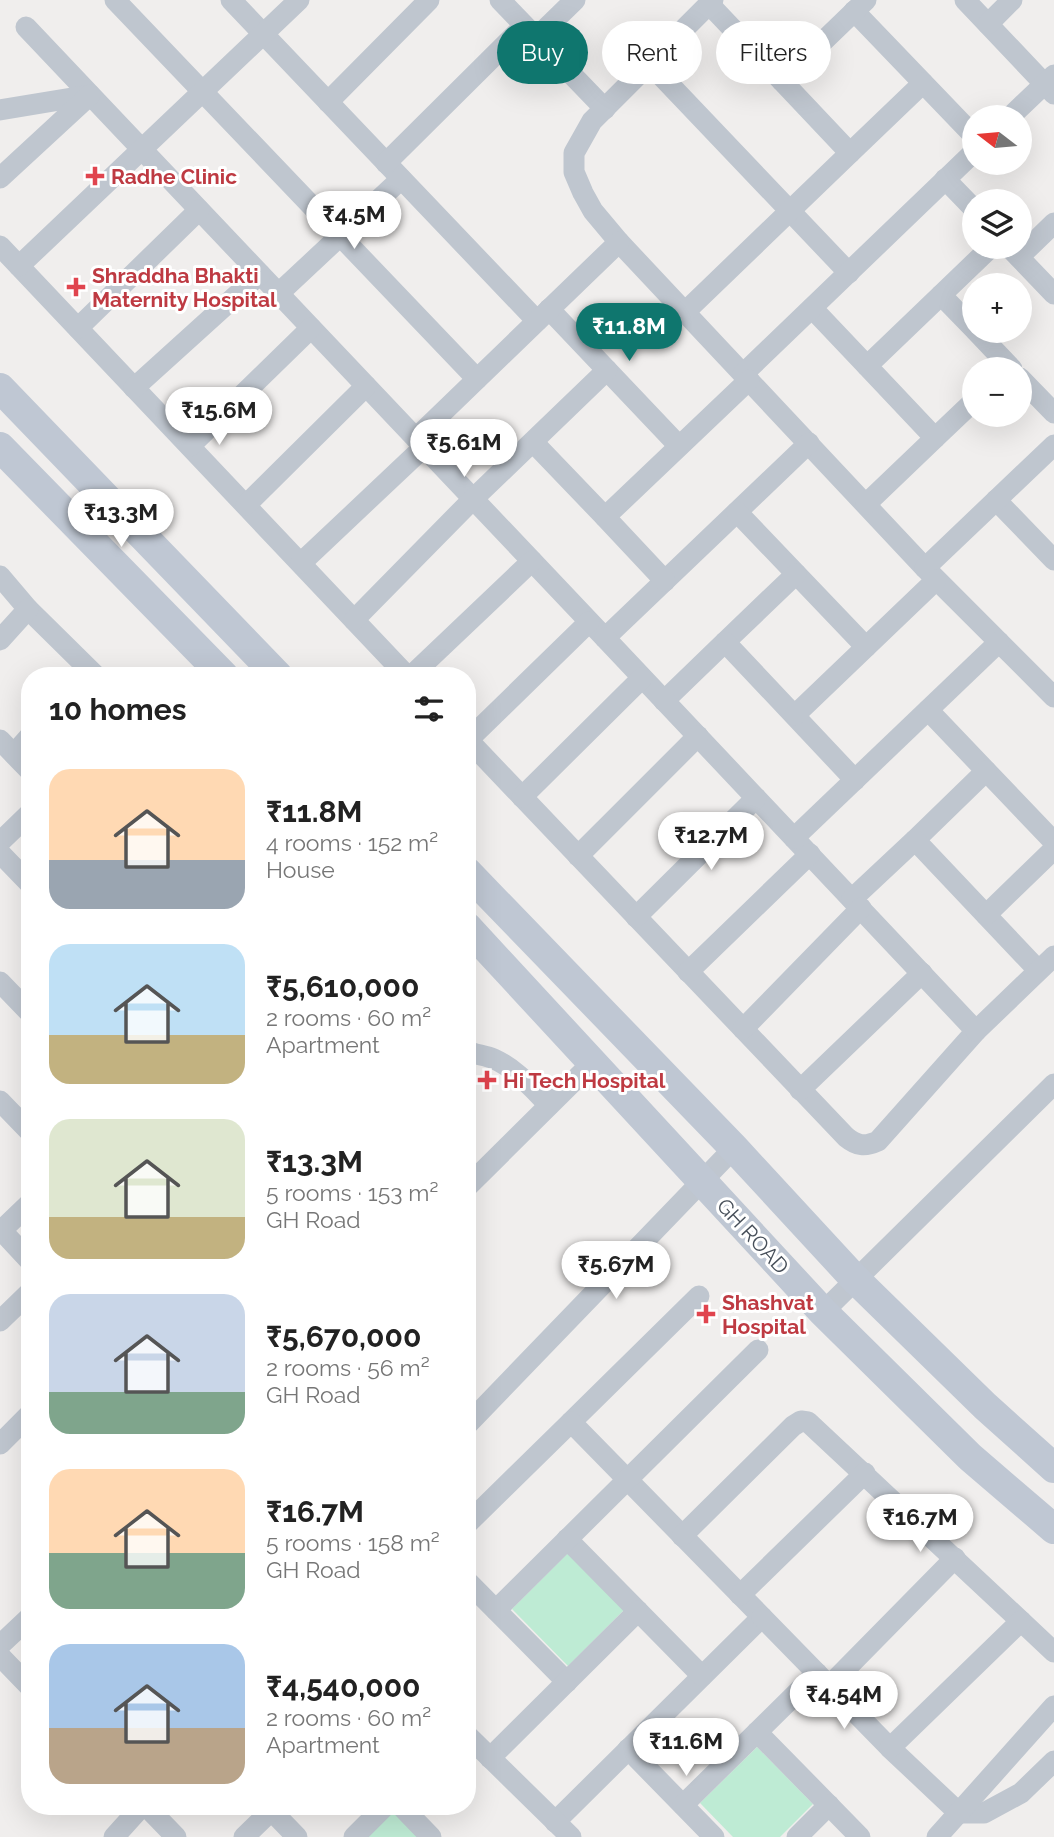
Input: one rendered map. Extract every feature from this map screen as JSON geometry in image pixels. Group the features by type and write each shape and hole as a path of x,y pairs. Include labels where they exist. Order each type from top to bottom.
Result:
{"main road":[{"path":"0,388 269,667"},
{"path":"0,447 215,667"},
{"path":"476,881 734,1148 854,1278 985,1406 1054,1468"},
{"name":"GH ROAD","path":"476,937 823,1312 970,1457 1054,1529"}],"street":[{"path":"114,0 477,379"},
{"path":"231,0 401,178 543,315 607,370 679,446"},
{"path":"19,267 299,0"},
{"path":"328,102 429,0"},
{"path":"499,0 519,21"},
{"path":"545,21 575,0"},
{"path":"965,0 1051,84 1025,105"},
{"path":"988,24 1012,0"},
{"path":"692,21 711,2 728,21"},
{"path":"831,34 860,6 923,83 962,124"},
{"path":"26,27 976,1031"},
{"path":"386,163 497,62"},
{"path":"686,311 923,83"},
{"path":"581,84 605,109"},
{"path":"630,84 592,121 574,153 574,172 593,211 931,574 1054,697"},
{"path":"669,84 849,273"},
{"path":"785,84 850,153"},
{"path":"0,110 90,95"},
{"path":"0,178 90,95"},
{"path":"605,517 679,446 812,308 962,163"},
{"path":"278,294 401,178"},
{"path":"945,179 962,197"},
{"path":"78,328 199,210"},
{"path":"1032,239 1054,223"},
{"path":"301,564 420,443 477,379 619,242"},
{"path":"0,246 400,667"},
{"path":"867,366 978,259"},
{"path":"1021,259 1054,294"},
{"path":"134,388 260,274"},
{"path":"941,295 962,317"},
{"path":"812,308 935,438"},
{"path":"190,446 311,328"},
{"path":"987,343 999,357"},
{"path":"354,620 473,499 607,370"},
{"path":"246,505 366,386"},
{"path":"1032,391 1054,413"},
{"path":"866,504 962,412"},
{"path":"533,442 665,581"},
{"path":"605,638 809,443"},
{"path":"795,715 866,647 996,500 1054,444"},
{"path":"996,500 1054,559"},
{"path":"737,512 866,647"},
{"path":"419,667 532,561"},
{"path":"664,701 796,575"},
{"path":"0,576 82,667"},
{"path":"0,640 28,609"},
{"path":"476,731 589,622"},
{"path":"725,642 855,780"},
{"path":"794,838 999,642"},
{"path":"522,797 642,677"},
{"path":"928,710 1054,842"},
{"path":"578,856 698,736"},
{"path":"7,747 21,762"},
{"path":"476,748 846,1138 855,1144 866,1146 878,1141 976,1031 1046,963 986,915 915,840"},
{"path":"743,1029 915,840 986,771"},
{"path":"636,917 756,797"},
{"path":"0,842 21,822"},
{"path":"986,915 1054,849"},
{"path":"0,853 21,875"},
{"path":"688,972 810,854"},
{"path":"800,1090 922,973"},
{"path":"0,982 21,1004"},
{"path":"476,1054 507,1066 550,1105"},
{"path":"476,1179 593,1062"},
{"path":"823,1312 854,1278 1054,1084"},
{"path":"0,1101 21,1123"},
{"path":"476,1416 734,1148"},
{"path":"21,1211 1,1230 21,1251"},
{"path":"476,1510 699,1296"},
{"path":"0,1321 21,1301"},
{"path":"496,1610 758,1350"},
{"path":"682,1535 793,1426 801,1421 808,1422 1054,1652"},
{"path":"570,1422 890,1748 959,1813 984,1813 1021,1793 1054,1761"},
{"path":"0,1444 21,1423"},
{"path":"740,1595 865,1473"},
{"path":"567,1539 702,1676"},
{"path":"683,1805 757,1732 823,1680 955,1558"},
{"path":"476,1590 567,1682"},
{"path":"490,1758 638,1611"},
{"path":"555,1822 762,1617"},
{"path":"890,1748 1021,1621"},
{"path":"0,1645 21,1625"},
{"path":"0,1656 21,1678"},
{"path":"937,1837 1054,1706"},
{"path":"757,1732 860,1837"},
{"path":"476,1744 571,1837"},
{"path":"628,1749 714,1837"},
{"path":"797,1837 829,1805"},
{"path":"114,1837 135,1815"},
{"path":"153,1815 176,1837"},
{"path":"244,1837 265,1815"},
{"path":"279,1815 298,1837"},
{"path":"354,1837 376,1815"},
{"path":"410,1815 431,1837"}],"green space":[{"path":"569,1552 625,1609 568,1666 512,1609"},
{"path":"757,1747 813,1804 780,1837 733,1837 700,1803"},
{"path":"389,1815 399,1815 420,1837 367,1837"}],"place":[{"name":"Radhe Clinic","path":"95,176"},
{"name":"Shraddha Bhakti Maternity Hospital","path":"76,287"},
{"name":"Hi Tech Hospital","path":"487,1080"},
{"name":"Shashvat Hospital","path":"706,1314"}]}
